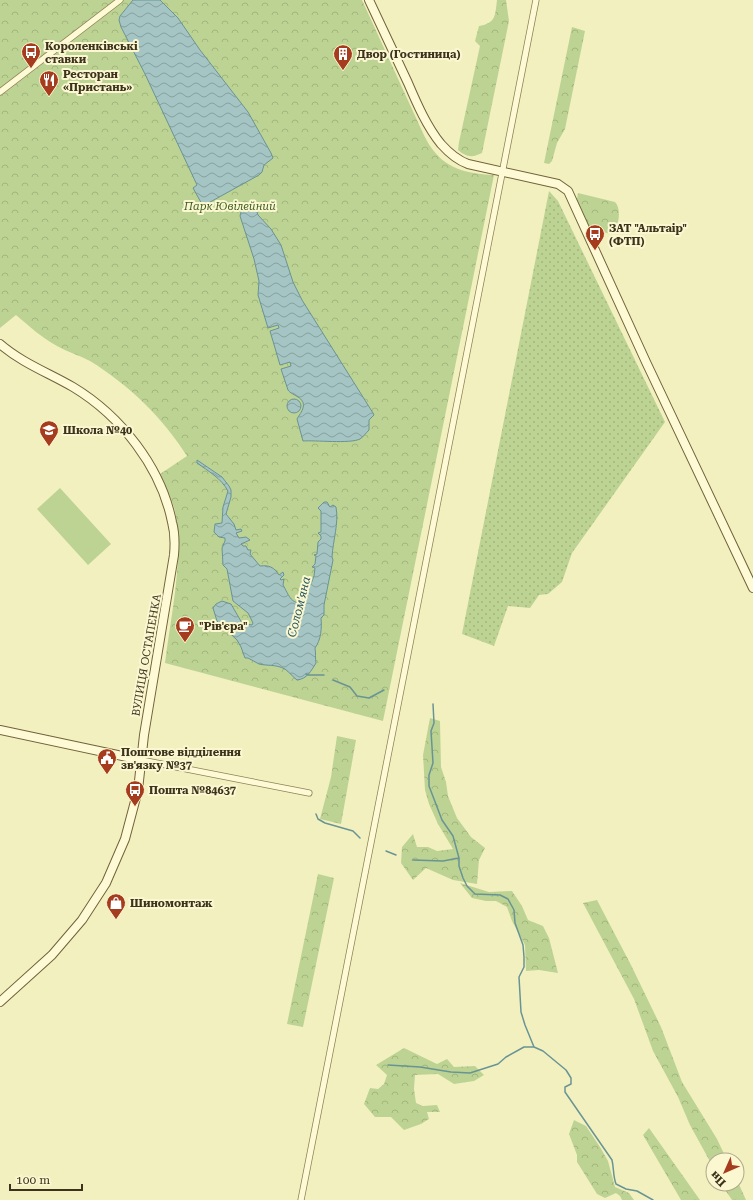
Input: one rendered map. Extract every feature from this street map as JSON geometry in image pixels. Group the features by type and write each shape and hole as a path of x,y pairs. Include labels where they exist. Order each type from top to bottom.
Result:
{"street":[{"path":"0,92 120,0"},
{"path":"369,0 415,100 434,134 451,154 458,160 468,164 558,184 568,191 646,362 753,588"},
{"path":"301,1200 536,0"},
{"name":"ВУЛИЦЯ ОСТАПЕНКА","path":"0,344 19,358 74,388 106,412 127,434 147,462 162,489 169,507 175,539 174,555 145,728 141,772 131,821 125,840 106,883 82,920 63,944 0,1002"},
{"path":"0,730 141,760 309,793"}],"green space":[{"name":"Парк Ювілейний","path":"0,0 362,0 431,148 439,157 460,170 494,175 383,721 165,663 176,587 178,549 175,511 160,474 187,456 167,428 144,403 104,370 90,361 51,343 16,315 0,328"},
{"path":"497,0 506,0 509,21 482,153 475,156 469,156 458,150 480,46 475,41 479,26 489,23 494,18"},
{"path":"572,27 585,31 565,129 557,143 552,161 549,164 544,163"},
{"path":"549,191 558,201 665,422 572,553 562,582 548,594 539,595 530,608 508,606 494,646 462,634"},
{"path":"578,193 615,202 618,209 619,219 616,228 611,234 587,228 576,205"},
{"path":"60,488 111,544 88,565 37,509"},
{"path":"430,718 440,721 441,767 446,782 448,796 457,818 471,837 485,848 479,860 477,884 453,880 426,868 413,880 401,863 402,847 413,834 417,847 428,847 437,851 453,849 438,824 429,804 425,790 423,755"},
{"path":"337,736 356,740 341,824 320,819 331,777"},
{"path":"318,874 334,878 303,1027 287,1024"},
{"path":"460,883 489,892 512,891 522,906 528,920 543,926 549,938 558,973 539,970 526,971 525,945 512,921 507,907 496,901 486,901 472,898"},
{"path":"597,900 661,1027 682,1082 717,1139 723,1152 705,1152 690,1125 678,1097 653,1051 634,999 583,903"},
{"path":"404,1048 437,1064 447,1059 454,1067 475,1066 484,1075 474,1081 454,1084 438,1074 415,1075 414,1089 416,1103 423,1106 437,1105 440,1112 427,1112 429,1119 421,1124 404,1130 391,1117 375,1117 364,1104 370,1088 378,1089 384,1084 387,1075 376,1065"},
{"path":"574,1120 586,1126 600,1147 608,1161 615,1187 629,1193 634,1200 622,1200 616,1193 605,1198 597,1194 577,1162 577,1155 569,1134"},
{"path":"649,1128 700,1200 681,1200 643,1135"},
{"path":"726,1192 742,1192 746,1200 732,1200"}],"water":[{"path":"133,0 160,0 178,18 200,50 248,112 273,158 264,165 262,172 259,175 203,206 193,188 197,185 145,74 121,27 119,20 120,16"},
{"path":"251,205 255,207 258,215 271,229 281,245 293,282 302,300 374,415 369,420 369,430 360,439 341,442 303,441 297,419 303,409 303,404 301,399 288,390 281,369 291,366 290,362 280,365 270,331 279,328 278,325 268,328 258,295 259,281 254,259 240,216 241,212"},
{"path":"291,399 297,399 301,403 301,409 297,413 291,413 287,409 287,403"},
{"path":"197,460 222,477 229,486 231,490 231,497 226,514 234,524 236,530 241,529 242,531 236,533 239,538 246,537 250,540 241,544 246,546 248,550 251,550 250,554 260,566 271,567 279,575 283,572 284,575 280,579 284,579 283,585 289,596 294,601 301,602 306,600 307,595 305,591 309,587 308,584 311,584 314,576 315,568 312,567 315,564 316,556 314,555 317,554 318,542 321,539 321,536 318,533 321,532 321,511 318,508 324,502 327,502 330,507 333,505 336,507 337,519 332,557 333,560 324,605 324,615 321,618 321,634 315,648 316,663 303,678 297,680 281,667 259,664 245,658 237,640 217,621 213,608 216,604 222,601 231,604 242,623 252,625 253,623 248,613 233,601 227,569 223,565 222,548 225,538 219,537 214,532 215,524 222,523 223,507 228,491 218,479 197,463"}],"waterway":[{"name":"Солом'яна","path":"306,674 324,675"},
{"name":"Солом'яна","path":"333,680 350,687 357,696 369,698 384,690"},
{"path":"433,704 434,723 431,731 433,763 429,775 429,786 442,820 453,836 459,858 459,866 467,886 475,894 500,895 508,899 514,910 515,923 523,945 524,957 524,967 519,977 521,1012 534,1047 543,1051 566,1070 571,1078 571,1084 565,1087 565,1092 612,1160 616,1184 626,1189 637,1191 653,1200"},
{"path":"316,814 318,819 325,823 353,831 360,838"},
{"path":"386,851 396,855"},
{"path":"413,860 443,861 459,858"},
{"path":"388,1065 470,1073 498,1064 506,1057 524,1047 533,1047"}],"place":[{"name":"Короленківські ставки","path":"31,69"},
{"name":"Двор (Гостиница)","path":"343,71"},
{"name":"Ресторан «Пристань»","path":"49,97"},
{"name":"ЗАТ \"Альтаір\" (ФТП)","path":"595,251"},
{"name":"Школа №40","path":"49,447"},
{"name":"\"Рів'єра\"","path":"185,643"},
{"name":"Поштове відділення зв'язку №37","path":"107,775"},
{"name":"Пошта №84637","path":"135,807"},
{"name":"Шиномонтаж","path":"116,920"}]}
